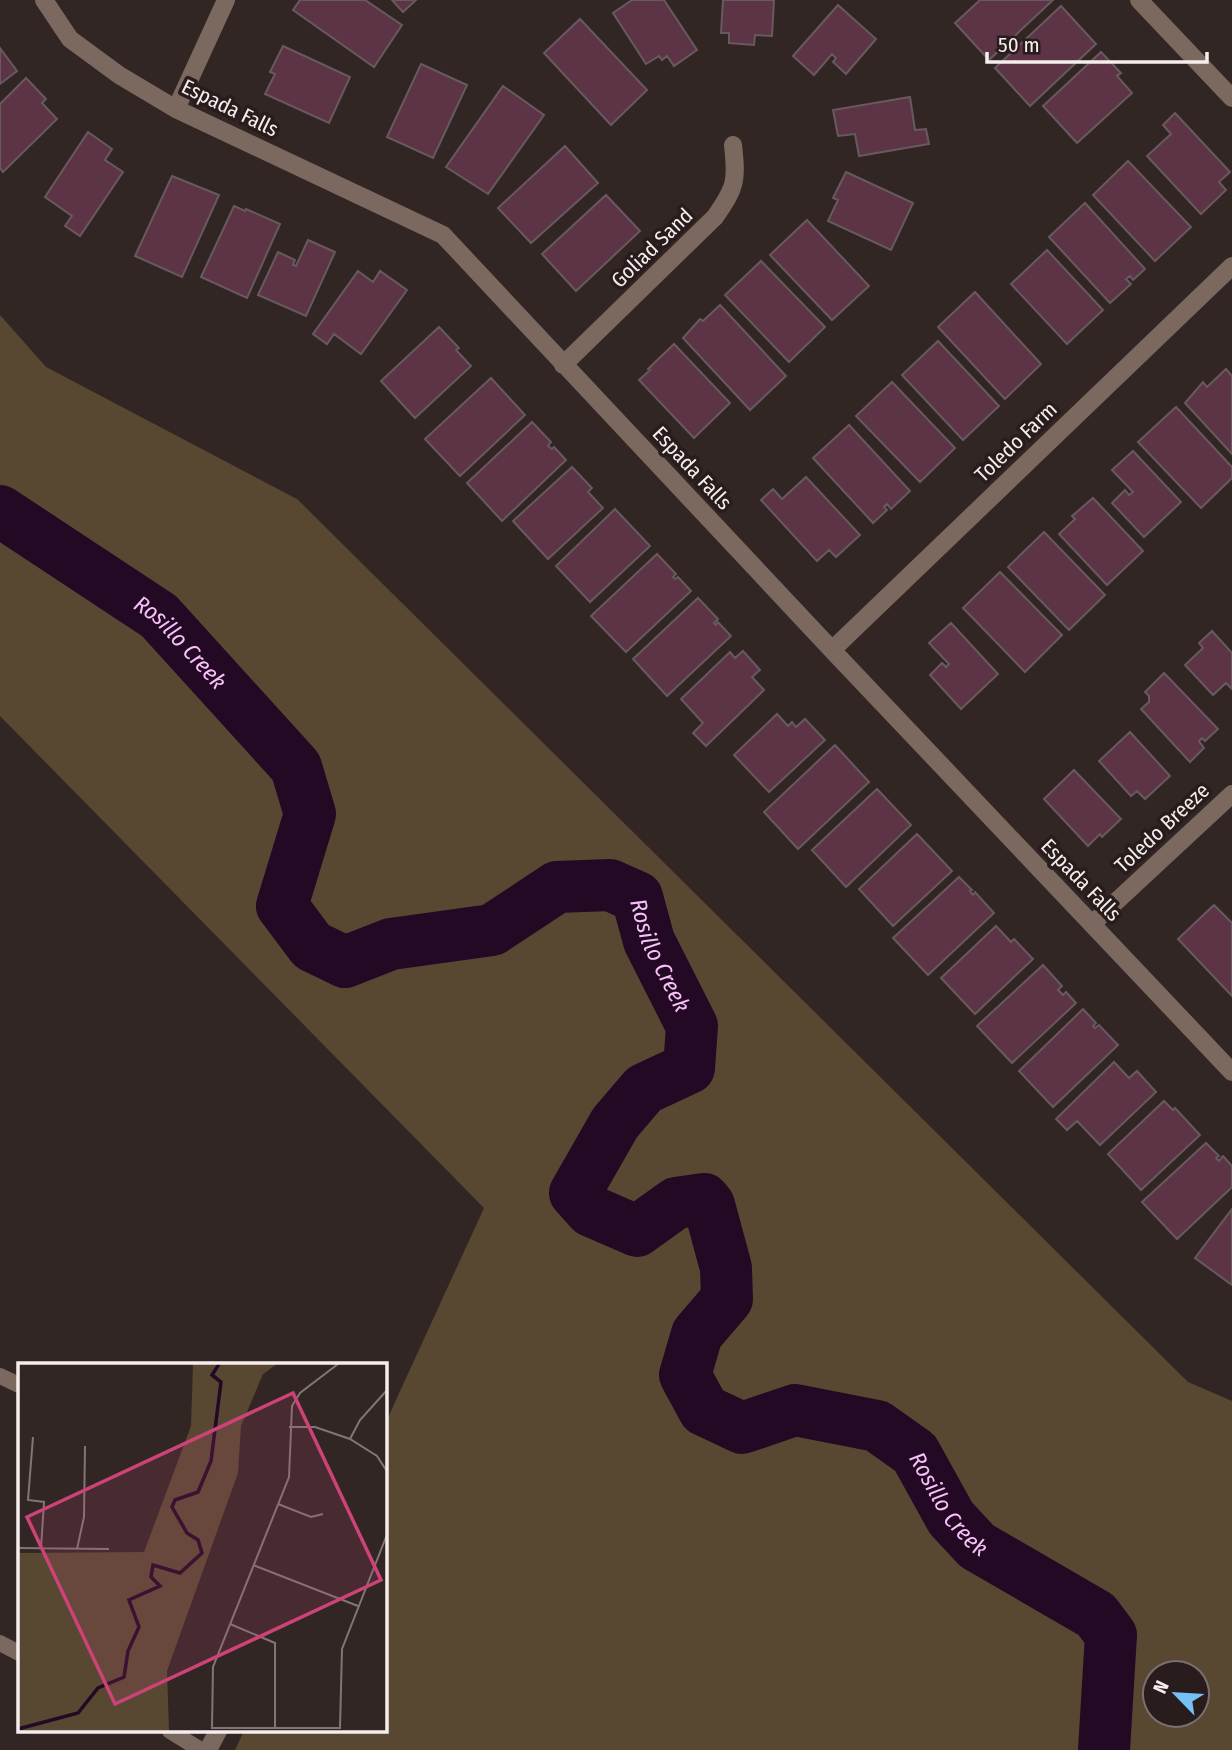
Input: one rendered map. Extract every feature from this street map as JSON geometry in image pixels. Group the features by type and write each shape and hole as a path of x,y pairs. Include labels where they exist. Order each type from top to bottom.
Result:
{"street":[{"name":"Espada Falls","path":"44,0 70,39 119,75 176,108 443,235 1232,1072"},
{"path":"176,108 226,0"},
{"path":"1139,0 1232,98"},
{"name":"Goliad Sand","path":"564,365 715,217 732,194 736,171 733,145"},
{"name":"Toledo Farm","path":"832,650 1232,266"},
{"name":"Toledo Breeze","path":"1092,924 1232,794"},
{"path":"208,1750 217,1732"}],"lane":[{"path":"0,1376 18,1385"},
{"path":"0,1643 18,1652"},
{"path":"172,1732 201,1750"}],"shaded area":[{"path":"0,315 46,367 297,499 1188,1382 1232,1401 1232,1750 235,1750 244,1732 387,1732 387,1420 484,1208 0,716"}],"building":[{"path":"300,0 365,0 402,25 374,67 293,10"},
{"path":"392,0 416,0 403,12"},
{"path":"632,0 664,0 697,50 674,66 667,56 662,60 659,56 646,64 613,13"},
{"path":"723,0 774,0 772,36 755,35 754,45 729,43 729,33 721,33"},
{"path":"980,0 1053,0 989,60 955,23"},
{"path":"838,5 876,39 846,74 833,62 836,58 832,54 814,75 793,56"},
{"path":"1061,6 1096,44 1030,106 995,68"},
{"path":"580,19 647,90 611,125 544,53"},
{"path":"283,46 350,77 329,123 265,94 275,74 270,72"},
{"path":"0,48 17,71 0,84"},
{"path":"1101,52 1121,73 1117,76 1132,93 1077,143 1043,106"},
{"path":"421,64 467,85 433,158 387,137"},
{"path":"26,78 46,99 42,103 57,119 3,172 0,168 0,104"},
{"path":"503,86 544,115 488,194 446,167"},
{"path":"910,97 915,130 926,129 929,144 859,156 855,134 838,136 833,110"},
{"path":"1175,113 1230,172 1219,182 1226,190 1201,214 1147,156 1171,134 1163,125"},
{"path":"88,132 112,149 105,160 123,172 80,236 65,226 72,216 45,197"},
{"path":"565,146 598,183 531,243 498,208"},
{"path":"1128,161 1191,227 1155,261 1093,195"},
{"path":"846,172 913,203 891,250 828,221 838,200 833,198"},
{"path":"172,176 219,195 182,277 135,256"},
{"path":"606,195 640,231 576,291 542,254"},
{"path":"1085,203 1145,269 1133,280 1130,276 1126,279 1131,284 1110,303 1049,237"},
{"path":"234,206 280,224 247,298 201,277"},
{"path":"807,220 869,286 832,320 770,255"},
{"path":"308,240 335,252 306,316 258,295 278,252 295,260 293,265 296,266"},
{"path":"1047,250 1103,310 1067,344 1011,284"},
{"path":"761,261 825,327 789,362 725,295"},
{"path":"358,271 373,282 380,271 407,290 361,354 334,334 327,344 313,334"},
{"path":"975,292 1041,364 1005,399 938,327"},
{"path":"720,305 786,376 750,410 683,338 700,319 703,321"},
{"path":"439,327 459,348 456,350 471,366 415,418 381,381"},
{"path":"938,341 999,406 963,440 902,375"},
{"path":"674,344 730,403 694,438 639,380"},
{"path":"1226,369 1232,376 1232,454 1185,403 1203,382 1207,387"},
{"path":"491,378 525,415 460,476 425,439"},
{"path":"892,382 955,448 920,482 856,416"},
{"path":"1176,407 1232,467 1232,478 1201,508 1138,442"},
{"path":"532,422 551,442 548,446 552,449 554,447 566,460 502,521 467,483"},
{"path":"849,425 910,491 891,509 887,504 884,507 887,510 873,523 813,458"},
{"path":"1133,451 1181,502 1144,537 1112,503 1125,490 1129,495 1133,492 1112,470"},
{"path":"572,467 592,488 588,492 603,508 548,559 513,521"},
{"path":"806,477 860,535 836,557 829,550 817,561 761,500 773,489 782,499"},
{"path":"1093,498 1143,551 1107,585 1059,534 1075,519 1072,516"},
{"path":"615,509 650,546 590,602 556,566"},
{"path":"1044,532 1105,595 1069,630 1008,567"},
{"path":"657,554 676,574 673,577 678,577 691,591 626,652 591,616"},
{"path":"1000,572 1062,635 1025,672 963,608"},
{"path":"698,598 718,619 714,623 716,625 718,622 731,636 667,696 633,659"},
{"path":"951,623 998,674 961,709 930,675 942,663 946,667 949,664 929,643"},
{"path":"1212,631 1232,653 1232,689 1226,683 1213,695 1185,665 1203,648 1199,643"},
{"path":"743,651 760,670 752,677 764,690 706,746 693,733 703,723 681,699 730,652 735,658"},
{"path":"1164,673 1218,729 1205,741 1202,738 1199,741 1204,748 1190,762 1141,709 1149,702 1149,696 1145,692"},
{"path":"777,714 788,726 792,722 796,727 805,719 825,740 769,792 734,755"},
{"path":"1130,732 1170,776 1145,799 1137,791 1131,796 1099,761"},
{"path":"835,745 869,782 798,849 764,812"},
{"path":"1074,770 1121,819 1088,846 1044,799"},
{"path":"877,789 911,825 846,887 812,850"},
{"path":"917,834 952,871 893,926 859,889"},
{"path":"959,877 972,890 970,891 973,895 975,892 994,913 928,975 893,938"},
{"path":"1214,905 1232,923 1232,996 1178,939"},
{"path":"996,926 1011,942 1014,939 1033,959 975,1014 941,978"},
{"path":"1043,965 1062,986 1058,990 1063,995 1066,992 1076,1003 1012,1063 977,1026"},
{"path":"1083,1009 1096,1023 1093,1026 1095,1028 1099,1025 1118,1045 1053,1107 1019,1071"},
{"path":"1114,1062 1129,1078 1137,1071 1156,1092 1100,1145 1077,1121 1067,1130 1056,1119"},
{"path":"1164,1101 1173,1110 1175,1108 1200,1135 1141,1190 1108,1154"},
{"path":"1206,1143 1219,1156 1216,1158 1219,1161 1223,1156 1232,1166 1232,1187 1177,1239 1142,1202"},
{"path":"1232,1209 1232,1285 1195,1258"}],"waterway":[{"name":"Rosillo Creek","path":"0,511 159,616 296,767 310,814 282,906 312,946 345,962 391,944 492,930 557,887 610,885 637,897 649,941 692,1026 689,1068 644,1089 615,1123 575,1193 591,1211 637,1231 676,1203 704,1199 709,1205 726,1268 727,1299 697,1334 685,1375 704,1410 742,1428 795,1410 877,1426 915,1453 951,1518 977,1546 1096,1615 1111,1635 1104,1750"}]}
